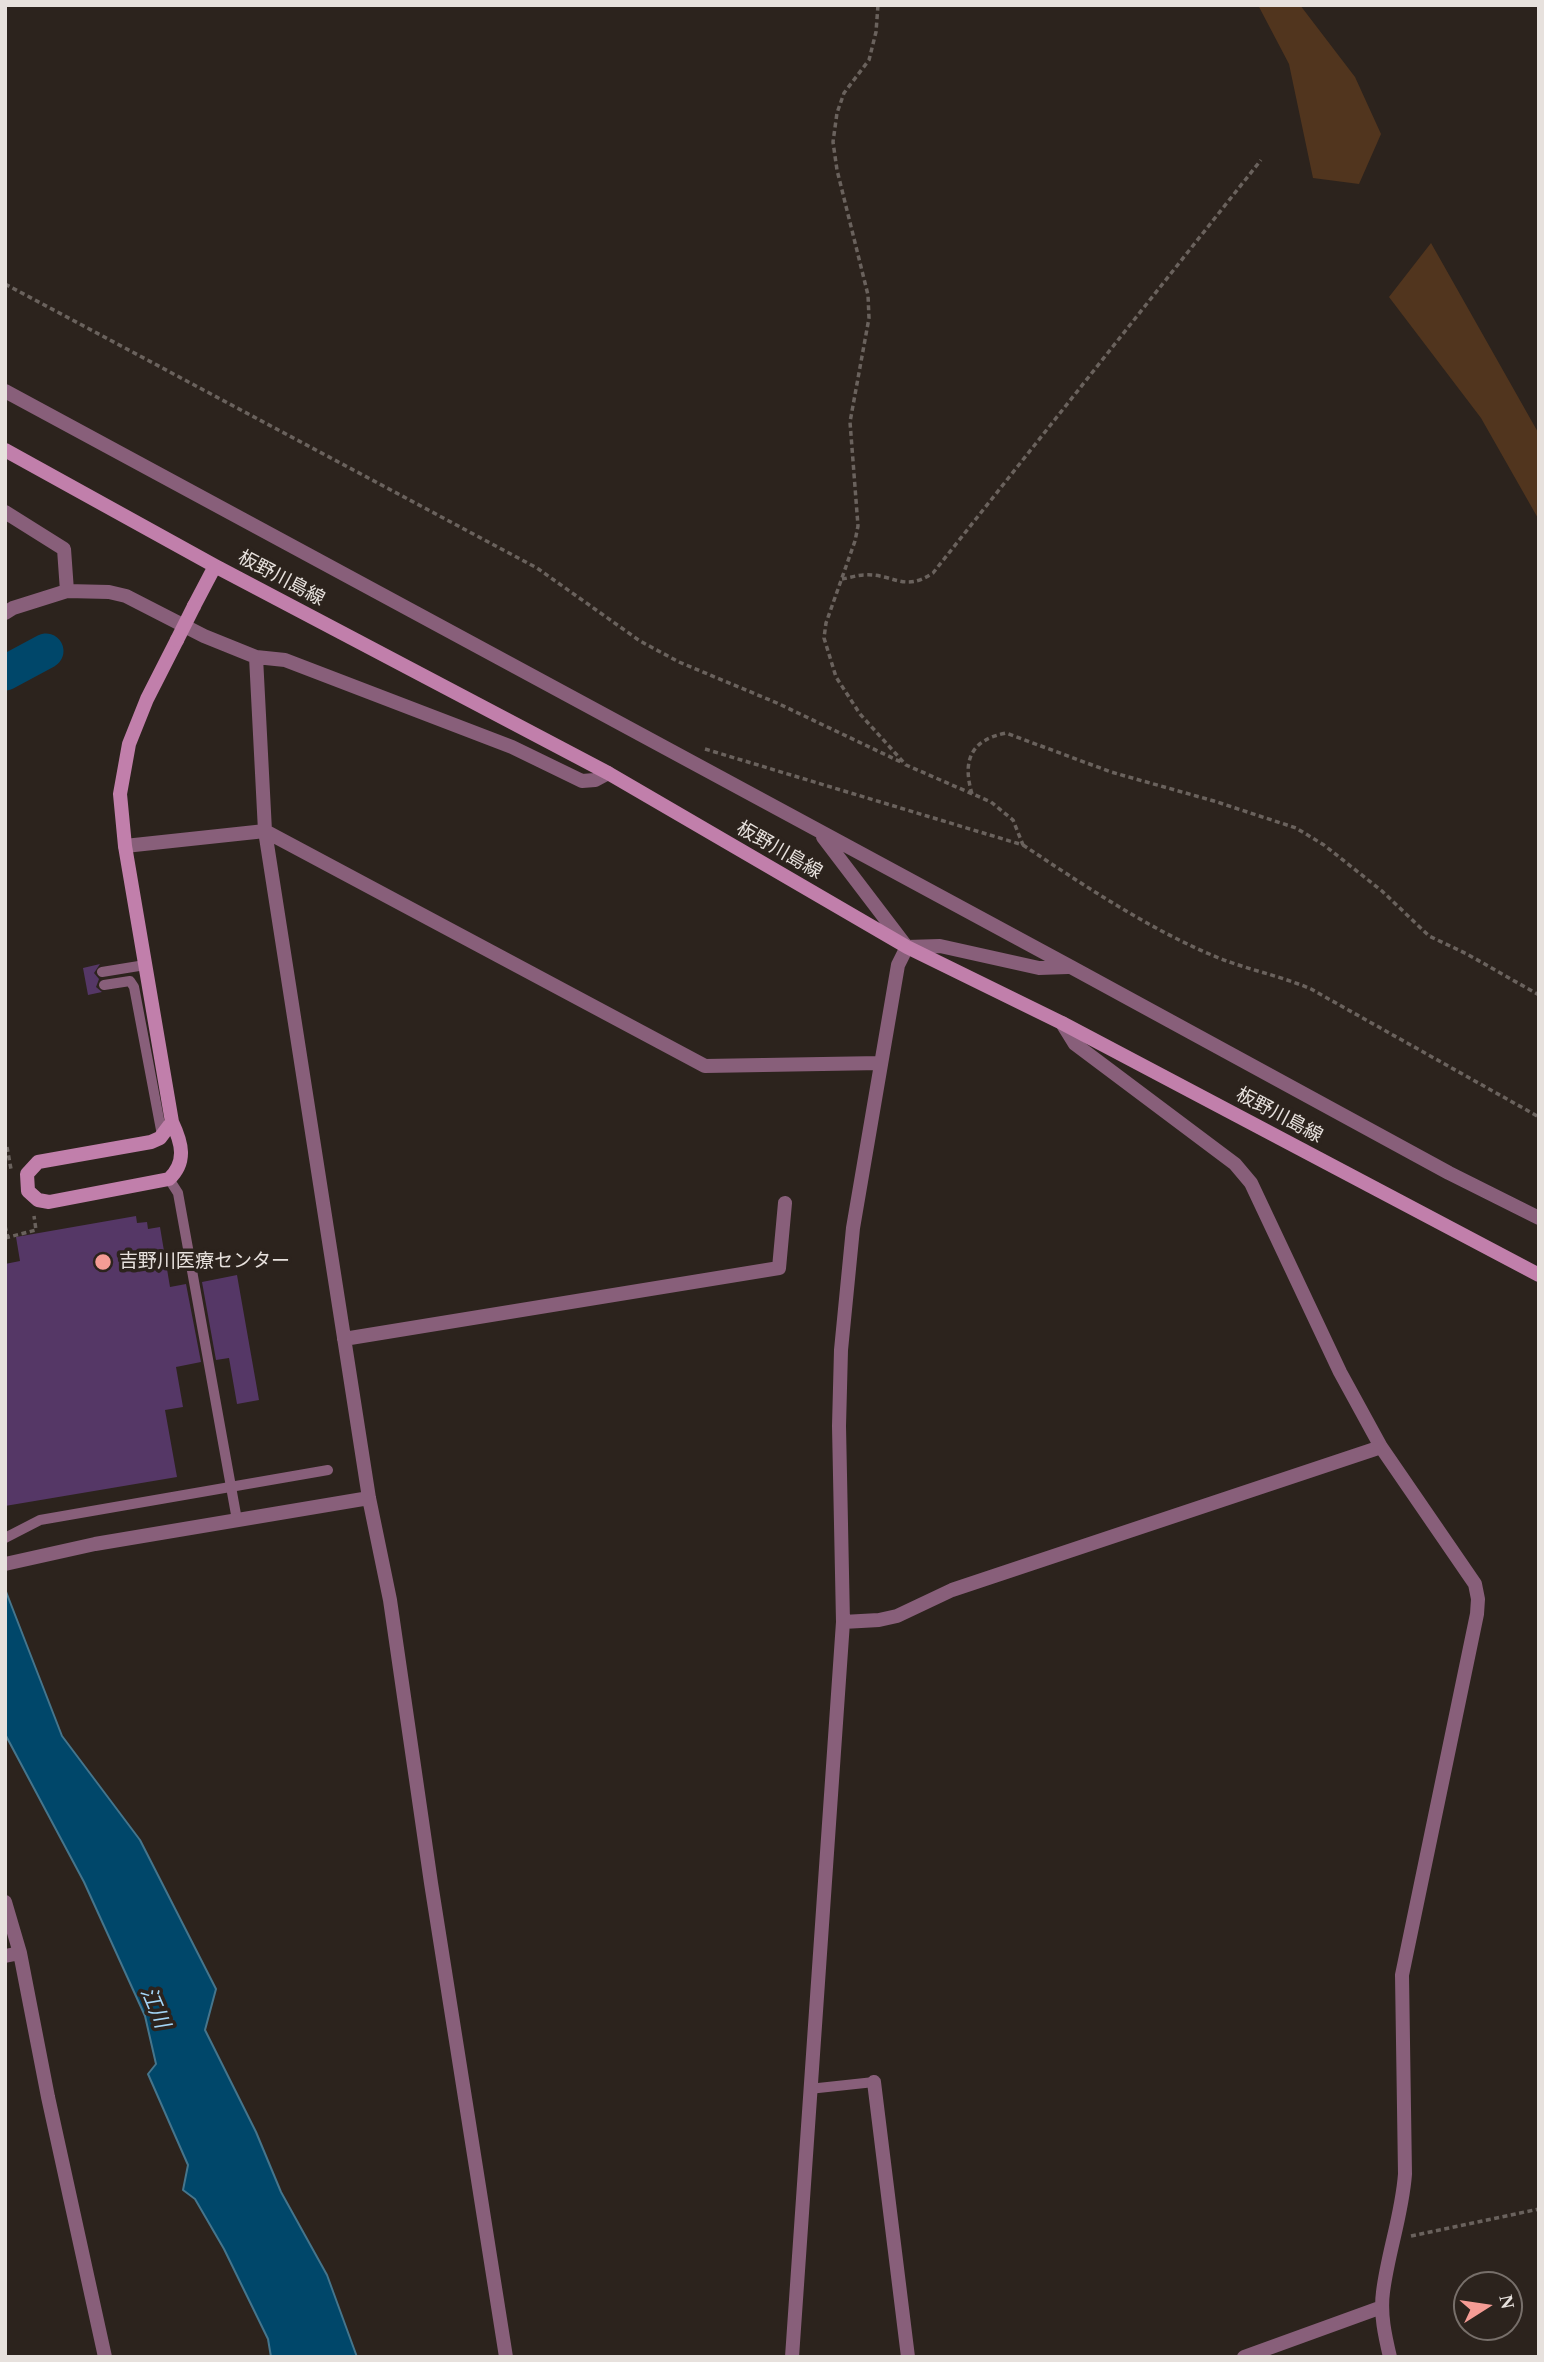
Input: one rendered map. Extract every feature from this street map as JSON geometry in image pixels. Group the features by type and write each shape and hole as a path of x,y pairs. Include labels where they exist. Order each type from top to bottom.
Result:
{"main road":[{"name":"板野川島線","path":"5,450 215,566 608,773 907,947 1062,1023 1539,1275"},
{"path":"172,1122 162,1135 151,1142 38,1162 29,1169 26,1186 38,1200 49,1202 169,1179 178,1171 182,1160 178,1133 172,1122 145,965 125,846 120,794 129,744 146,699 215,566"}],"street":[{"path":"5,391 1449,1174 1539,1218"},
{"path":"5,512 64,550 67,591"},
{"path":"5,613 67,591 108,592 126,596 204,636 256,657 285,660 512,747 582,781 595,780 608,773"},
{"path":"256,657 265,831 288,988 320,1174 369,1498 390,1600 433,1897 506,2357"},
{"path":"125,846 265,831 705,1066 881,1063"},
{"path":"820,832 907,947"},
{"path":"907,947 940,946 1039,968 1071,967"},
{"path":"792,2357 843,1622 839,1426 841,1350 853,1228 898,965 907,947"},
{"path":"1062,1023 1075,1044 1235,1164 1251,1183 1340,1372 1381,1447 1475,1584 1478,1599 1402,1975 1405,2174 1403,2202 1382,2307 1390,2357"},
{"path":"344,1339 779,1268 785,1203"},
{"path":"843,1622 897,1616 952,1590 1381,1447"},
{"path":"11,1562 95,1544 369,1498"},
{"path":"5,1902 13,1954 48,2097 105,2357"},
{"path":"874,2082 908,2357"},
{"path":"1244,2357 1382,2307"}],"lane":[{"path":"102,972 145,965"},
{"path":"104,985 130,981 134,987 162,1135"},
{"path":"169,1179 178,1193 236,1520"},
{"path":"5,1538 40,1520 328,1469"},
{"path":"810,2089 874,2082"}],"path":[{"path":"878,5 876,32 869,60 844,93 837,113 833,142 837,170 868,295 869,318 850,422 858,526 826,623 824,638 836,677 860,714 906,765"},
{"path":"842,579 865,574 908,583 933,573 1261,160"},
{"path":"5,284 537,568 640,642 991,802 1013,820 1023,845"},
{"path":"972,794 967,777 972,754 980,743 991,736 1006,733 1111,772 1296,828 1324,845 1382,891 1429,936 1539,995"},
{"path":"705,749 1023,845 1090,890 1189,944 1311,989 1539,1117"},
{"path":"5,1226 6,1238 36,1230 34,1216"},
{"path":"1395,2240 1539,2209"}],"shaded area":[{"path":"1258,5 1300,5 1355,77 1381,134 1359,184 1313,178 1289,64"},
{"path":"1431,243 1539,434 1539,520 1481,418 1389,297"}],"water":[{"path":"5,1589 62,1736 140,1840 216,1989 205,2030 256,2132 281,2192 327,2275 357,2357 271,2357 268,2339 224,2249 195,2199 183,2190 188,2165 148,2074 156,2064 145,2016 84,1882 5,1734"}],"building":[{"path":"100,964 94,973 99,979 96,987 102,992 88,995 83,968"},
{"path":"136,1216 137,1223 147,1222 148,1229 160,1227 170,1287 186,1284 201,1362 176,1367 183,1407 165,1410 177,1477 5,1506 5,1264 20,1261 16,1237"},
{"path":"237,1275 259,1400 237,1404 229,1358 216,1360 202,1282"}],"waterway":[{"name":"江川","path":"5,673 46,651"}],"place":[{"name":"吉野川医療センター","path":"103,1262"}]}
